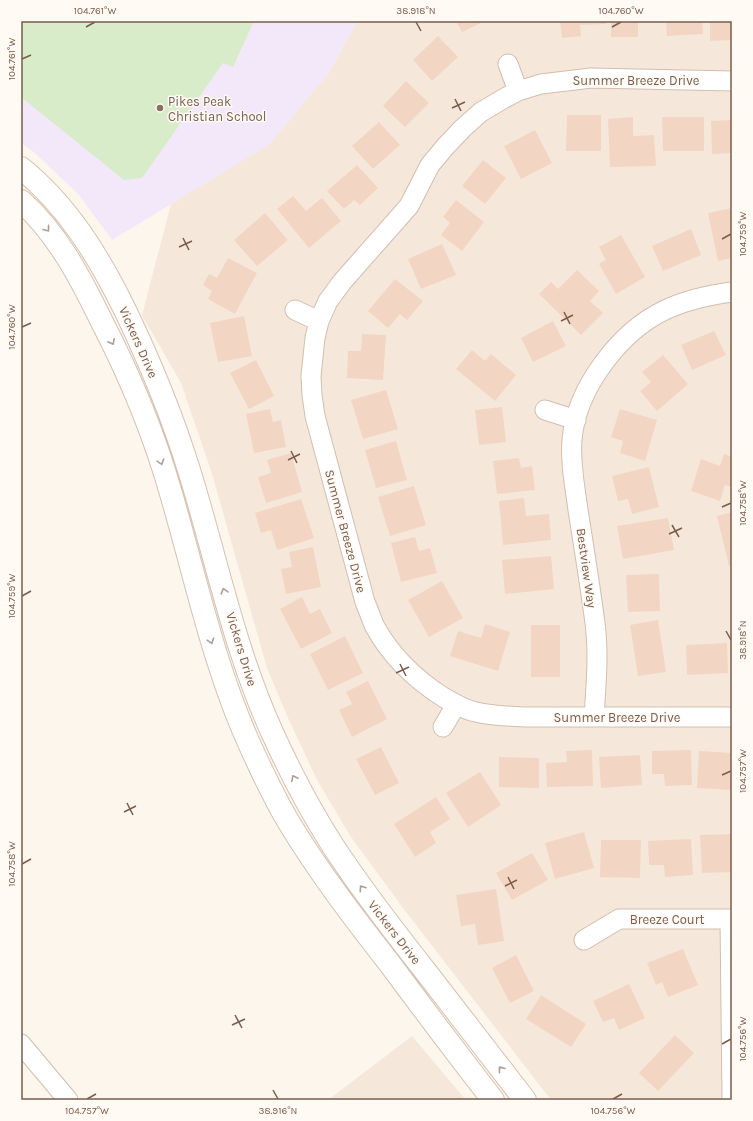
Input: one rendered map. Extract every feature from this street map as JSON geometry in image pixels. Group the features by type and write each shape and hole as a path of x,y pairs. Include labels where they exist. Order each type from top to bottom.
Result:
{"main road":[{"name":"Vickers Drive","path":"21,168 50,195 70,218 90,247 108,276 140,341 175,428 189,469 244,659 257,697 271,730 307,802 333,846 368,896 525,1100"},
{"name":"Vickers Drive","path":"21,201 49,231 78,273 118,352 156,447 172,494 201,606 224,678 252,750 265,778 310,857 492,1100"}],"street":[{"path":"508,64 518,91"},
{"name":"Summer Breeze Drive","path":"732,81 591,78 541,84 518,91 503,98 481,112 463,128 430,165 409,206 342,282 328,301 319,321 313,350 311,376 315,416 365,602 374,624 386,644 402,664 420,681 456,705 475,712 492,715 525,717 732,717"},
{"name":"Bestview Way","path":"594,717 597,661 595,625 572,460 572,440 576,420 584,397 595,376 608,357 623,340 643,323 665,310 691,300 732,292"},
{"path":"295,310 319,321"},
{"path":"545,410 576,420"},
{"path":"443,727 456,705"},
{"name":"Breeze Court","path":"584,940 619,918 731,919"},
{"path":"731,919 732,1100"},
{"path":"21,1044 68,1100"}],"shaded area":[{"name":"Pikes Peak Christian School","path":"21,21 357,21 328,74 270,144 112,240 79,195 35,153 21,143"},
{"path":"357,21 732,21 732,1100 551,1100 403,908 351,837 317,780 288,718 267,668 212,474 181,383 142,315 171,204 187,194 328,74"},
{"path":"412,1036 466,1100 328,1100"}],"green space":[{"path":"21,21 254,21 233,67 223,63 142,178 124,180 21,97"}],"building":[{"path":"456,21 485,21 462,32"},
{"path":"560,21 606,21 606,24 580,25 581,36 562,38"},
{"path":"611,21 638,21 638,37 611,37"},
{"path":"666,21 702,21 703,34 667,36"},
{"path":"710,21 732,21 732,40 710,41"},
{"path":"438,36 458,57 432,81 413,60"},
{"path":"406,81 429,103 405,127 383,106"},
{"path":"567,115 601,115 601,151 566,151"},
{"path":"633,117 633,136 654,135 656,166 610,167 608,119"},
{"path":"662,117 704,117 704,151 663,151"},
{"path":"732,120 732,153 712,154 711,121"},
{"path":"379,122 400,145 373,169 352,146"},
{"path":"535,130 552,163 521,179 504,146"},
{"path":"483,160 506,178 485,204 462,186"},
{"path":"357,165 378,188 360,205 354,200 344,209 327,191"},
{"path":"293,196 306,211 322,198 341,221 309,248 277,209"},
{"path":"456,200 484,222 462,251 441,235 450,223 443,217"},
{"path":"732,208 732,258 718,261 708,213"},
{"path":"265,213 288,240 257,266 234,240"},
{"path":"691,229 701,255 663,271 652,246"},
{"path":"621,235 645,277 616,294 599,264 606,260 599,247"},
{"path":"442,244 456,275 421,289 408,259"},
{"path":"228,258 257,273 235,314 208,299 212,291 203,285 209,274 217,278"},
{"path":"577,270 599,291 590,301 603,313 581,335 539,294 551,282 558,289"},
{"path":"395,279 423,301 407,320 400,314 388,328 368,311"},
{"path":"244,316 252,356 218,362 210,323"},
{"path":"553,321 566,346 533,362 521,338"},
{"path":"714,331 726,355 692,370 681,345"},
{"path":"362,334 386,335 383,380 347,378 348,351 361,351"},
{"path":"472,350 485,361 491,354 516,375 495,401 456,369"},
{"path":"663,355 688,384 657,411 640,391 651,382 642,372"},
{"path":"256,360 274,396 249,409 230,373"},
{"path":"386,390 398,429 363,439 351,400"},
{"path":"502,407 506,442 479,445 475,410"},
{"path":"270,409 273,422 281,420 286,447 254,453 246,414"},
{"path":"620,409 657,420 645,461 620,453 623,441 611,437"},
{"path":"396,441 407,480 376,488 365,450"},
{"path":"291,453 302,492 266,503 258,477 271,473 267,460"},
{"path":"724,454 732,457 732,487 725,485 720,501 691,491 701,459 720,466"},
{"path":"519,458 521,468 532,466 535,490 497,494 493,461"},
{"path":"649,467 659,507 632,514 628,499 618,501 612,476"},
{"path":"414,486 426,525 390,536 378,497"},
{"path":"524,498 526,516 549,514 551,540 503,545 499,501"},
{"path":"301,499 314,538 277,550 271,530 261,533 255,513"},
{"path":"732,512 732,565 729,566 717,516"},
{"path":"668,518 674,550 623,559 617,526"},
{"path":"415,537 419,551 430,548 437,573 401,582 391,543"},
{"path":"313,547 321,587 286,594 281,569 292,567 289,552"},
{"path":"551,556 554,589 505,594 502,560"},
{"path":"659,574 660,611 628,612 626,575"},
{"path":"442,581 463,618 429,637 408,600"},
{"path":"302,597 310,614 320,609 332,633 301,649 280,609"},
{"path":"658,620 666,672 638,676 630,625"},
{"path":"485,624 510,632 498,671 450,656 458,631 481,638"},
{"path":"531,625 560,625 560,677 531,677"},
{"path":"345,636 363,673 328,690 310,654"},
{"path":"727,643 728,673 687,675 686,645"},
{"path":"368,681 387,719 352,737 339,710 352,704 346,692"},
{"path":"381,747 399,783 375,795 356,759"},
{"path":"592,750 593,786 547,787 546,763 567,762 566,751"},
{"path":"691,750 692,785 665,786 664,774 652,774 652,751"},
{"path":"699,751 732,753 732,790 697,788"},
{"path":"640,755 642,785 601,788 599,757"},
{"path":"499,757 539,758 539,788 499,787"},
{"path":"480,772 501,805 468,827 446,793"},
{"path":"436,797 450,819 430,832 436,843 415,857 394,824"},
{"path":"584,832 594,868 555,879 545,843"},
{"path":"732,834 732,872 702,873 700,835"},
{"path":"691,839 693,875 665,877 664,865 649,865 648,841"},
{"path":"601,840 641,840 640,878 600,877"},
{"path":"532,853 548,880 512,900 496,873"},
{"path":"496,889 504,941 478,945 475,924 461,926 456,895"},
{"path":"683,949 698,985 668,997 662,982 656,985 647,963"},
{"path":"516,955 534,991 510,1003 492,968"},
{"path":"629,984 645,1018 619,1030 614,1018 603,1022 593,1001"},
{"path":"541,995 586,1024 571,1047 526,1019"},
{"path":"675,1035 694,1053 658,1091 639,1073"}],"place":[{"name":"Pikes Peak Christian School","path":"160,108"}]}
